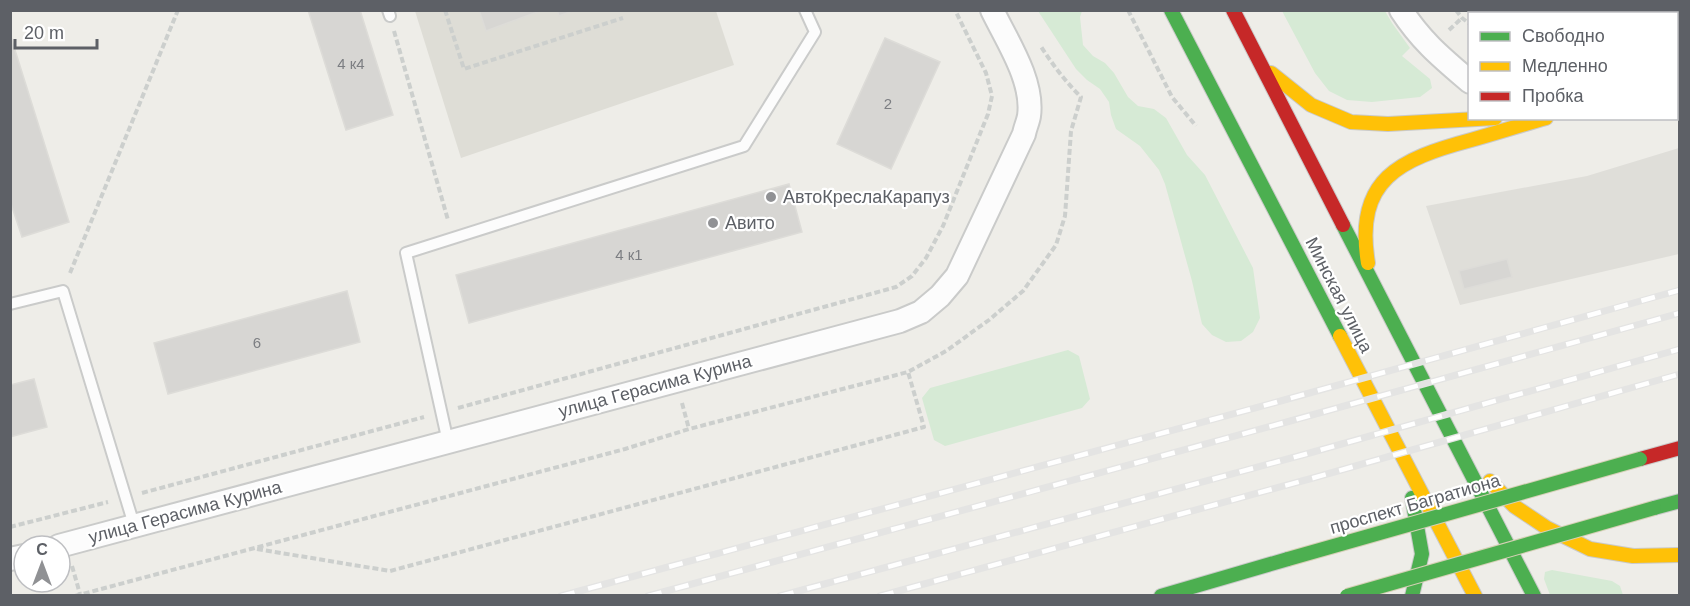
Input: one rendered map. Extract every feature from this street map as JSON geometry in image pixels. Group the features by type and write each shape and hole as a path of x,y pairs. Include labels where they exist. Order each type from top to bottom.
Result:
{"main road":[{"name":"Минская улица","path":"1171,10 1475,596"},
{"name":"Минская улица","path":"1233,10 1534,596"},
{"path":"1261,64 1311,105 1351,122 1388,124 1468,120"},
{"path":"1371,278 1365,248 1366,221 1380,184 1393,172 1435,151 1539,120"},
{"name":"проспект Багратиона","path":"1161,596 1680,448"},
{"path":"1460,449 1514,506 1547,528 1590,549 1634,556 1680,555"},
{"path":"1405,461 1422,554 1412,596"},
{"path":"1347,596 1680,501"}],"street":[{"name":"улица Герасима Курина","path":"72,549 134,525 900,321 921,312 940,296 957,276 1024,134 1029,116 1029,99 1024,76 992,10"},
{"path":"1401,10 1430,48 1468,80"}],"lane":[{"path":"448,442 406,253 744,146 815,32 805,10"},
{"path":"10,304 63,291 134,525"}],"path":[{"path":"63,291 178,10"},
{"path":"445,10 464,69 623,18"},
{"path":"10,527 442,412 896,287 912,276 926,258 943,225 988,114 992,96 986,73 955,10"},
{"path":"1456,10 1468,22"},
{"path":"389,13 453,238"},
{"path":"253,548 390,572 924,427 908,372"},
{"path":"679,393 689,429"},
{"path":"72,572 80,594"}],"shaded area":[{"path":"415,11 716,11 734,65 461,158"},
{"path":"1679,148 1679,254 1460,305 1426,206 1587,176"}],"green space":[{"path":"1038,11 1082,11 1080,17 1083,45 1093,56 1105,63 1114,73 1128,97 1138,106 1154,109 1166,118 1187,155 1205,175 1253,268 1260,318 1253,332 1241,341 1226,342 1212,335 1202,324 1165,184 1159,170 1140,146 1116,129 1109,102 1100,89 1076,69"},
{"path":"1282,11 1385,11 1410,48 1402,56 1430,79 1432,88 1420,97 1372,102 1347,100 1329,91 1315,73"},
{"path":"1068,350 1079,356 1090,399 1082,408 945,446 934,440 922,398 930,388"},
{"path":"1552,570 1612,581 1620,586 1623,595 1550,595 1544,579 1545,572"}],"building":[{"path":"308,10 360,10 393,115 346,130"},
{"path":"479,10 543,10 486,31"},
{"path":"557,10 575,10 559,16"},
{"path":"10,34 69,222 22,237 10,201"},
{"path":"885,38 940,62 891,169 837,144"},
{"path":"789,184 802,232 469,323 456,275"},
{"path":"1507,259 1512,277 1464,289 1459,271"},
{"path":"347,291 360,342 168,394 154,343"},
{"path":"34,379 47,427 10,437 10,385"}],"railway":[{"path":"561,596 1680,290"},
{"path":"648,596 1680,313"},
{"path":"780,596 1306,454 1680,349"},
{"path":"880,596 1313,478 1680,374"}],"traffic: fast":[{"path":"1171,10 1340,336"},
{"path":"1343,225 1534,596"},
{"path":"1288,559 1640,459"},
{"path":"1412,498 1422,554 1412,596"},
{"path":"1654,508 1680,501"},
{"path":"1347,596 1654,508"},
{"path":"1161,596 1288,559"}],"traffic: slow":[{"path":"1271,73 1311,105 1351,122 1388,124 1468,120"},
{"path":"1368,263 1365,234 1368,211 1376,192 1388,177 1423,155 1539,120"},
{"path":"1340,336 1475,596"},
{"path":"1490,481 1514,506 1547,528 1590,549 1633,556 1680,555"}],"traffic: jam":[{"path":"1233,10 1343,225"},
{"path":"1640,459 1680,448"}],"place":[{"name":"АвтоКреслаКарапуз","path":"771,197"},
{"name":"Авито","path":"713,223"}]}
